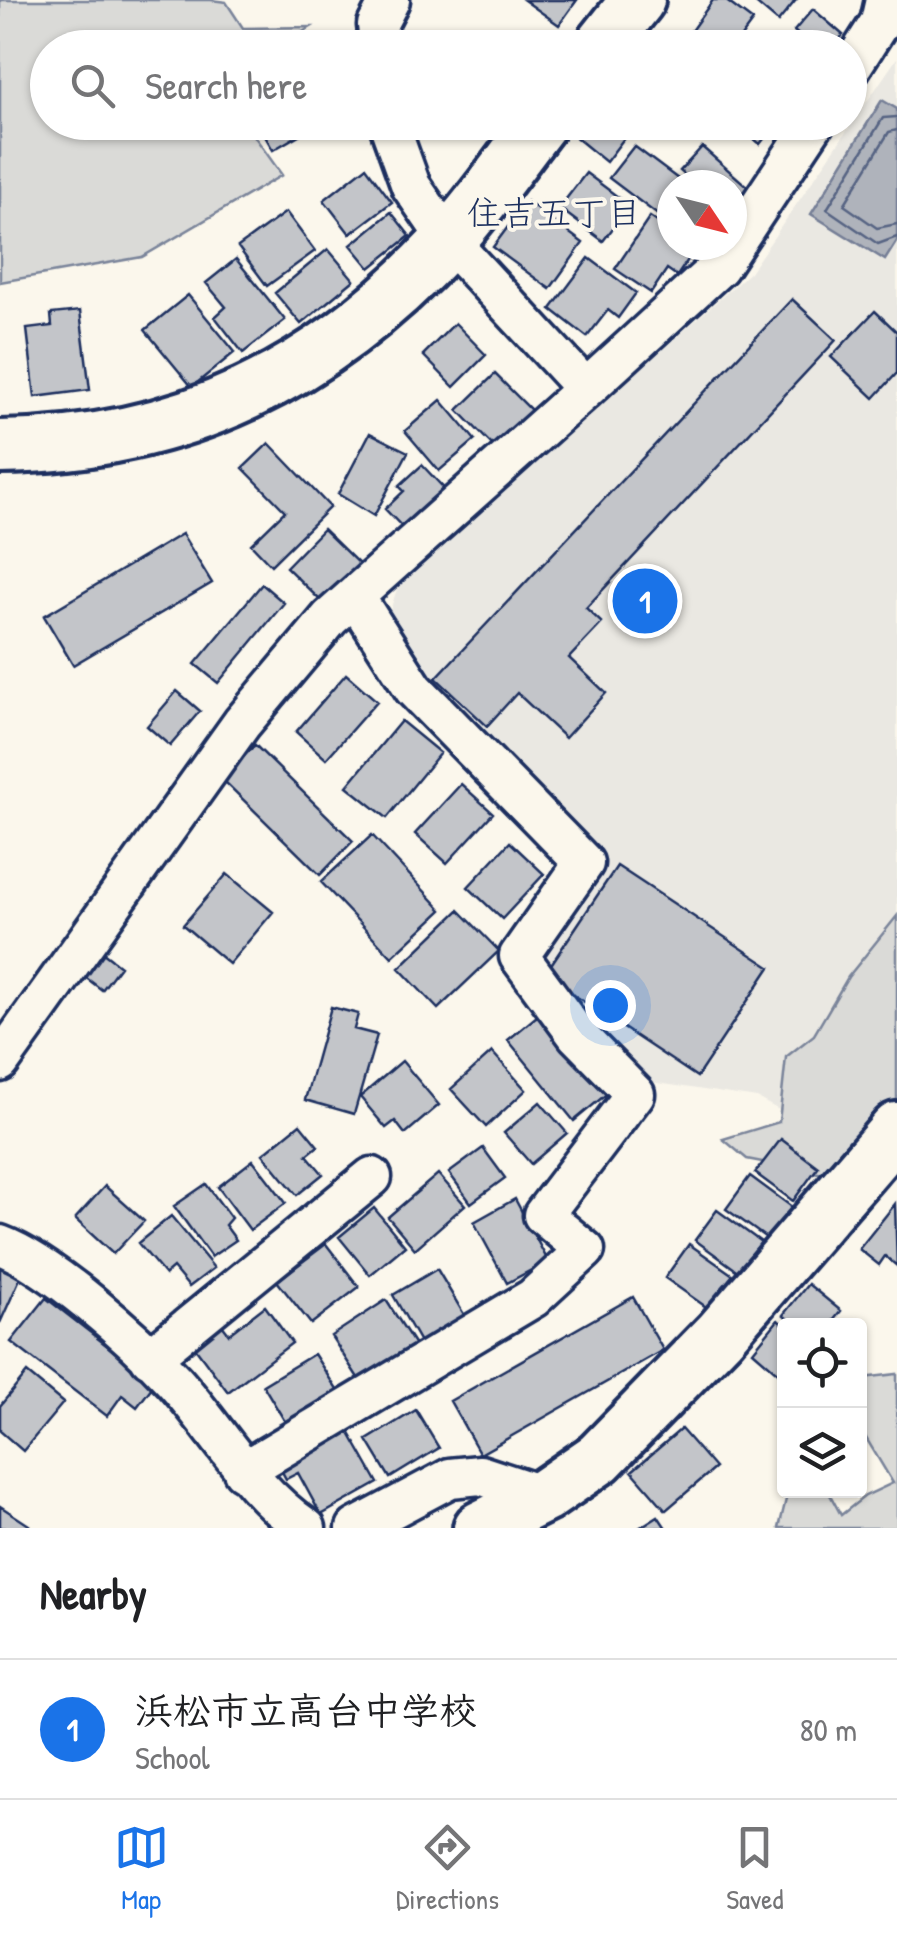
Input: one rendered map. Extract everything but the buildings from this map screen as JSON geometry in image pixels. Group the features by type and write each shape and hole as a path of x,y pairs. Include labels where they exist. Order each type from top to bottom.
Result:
{"street":[{"path":"378,30 390,0"},
{"path":"614,30 638,0"},
{"path":"867,42 880,22 885,0"},
{"path":"394,140 411,186 448,240 586,389"},
{"path":"0,447 61,444 132,432 198,415 292,373 362,323 448,240 527,140"},
{"path":"0,1062 242,723 330,618 719,267 804,140"},
{"path":"244,1471 532,1298 585,1250 543,1214 635,1094 578,1035 519,956 584,863 414,689 355,598"},
{"path":"480,1528 544,1496 599,1458 720,1334 897,1129"},
{"path":"150,1358 372,1178"},
{"path":"0,1245 31,1257 150,1358 276,1507 306,1528"},
{"path":"356,1528 450,1478 480,1475 544,1496"}],"shaded area":[{"path":"0,0 211,0 226,2 243,28 311,27 306,30 30,30 30,140 257,140 282,175 142,257 0,282"},
{"path":"897,58 897,1078 836,1141 757,1098 644,1081 537,958 604,862 477,735 396,638 389,614 397,589 414,570 750,272 841,140 867,140 867,102"},
{"path":"897,916 897,1113 828,1175 747,1159 723,1139 779,1122 786,1057 814,1035 848,977"},
{"path":"897,1374 897,1528 779,1528 786,1498 832,1498 841,1515 867,1495 893,1483 867,1440 867,1378"}],"water":[{"path":"882,100 897,109 897,241 885,260 811,214 857,140 867,140 867,124"}],"place":[{"name":"浜松市立高台中学校","path":"645,601"}],"district":[{"name":"住吉五丁目","path":"554,213"}]}
